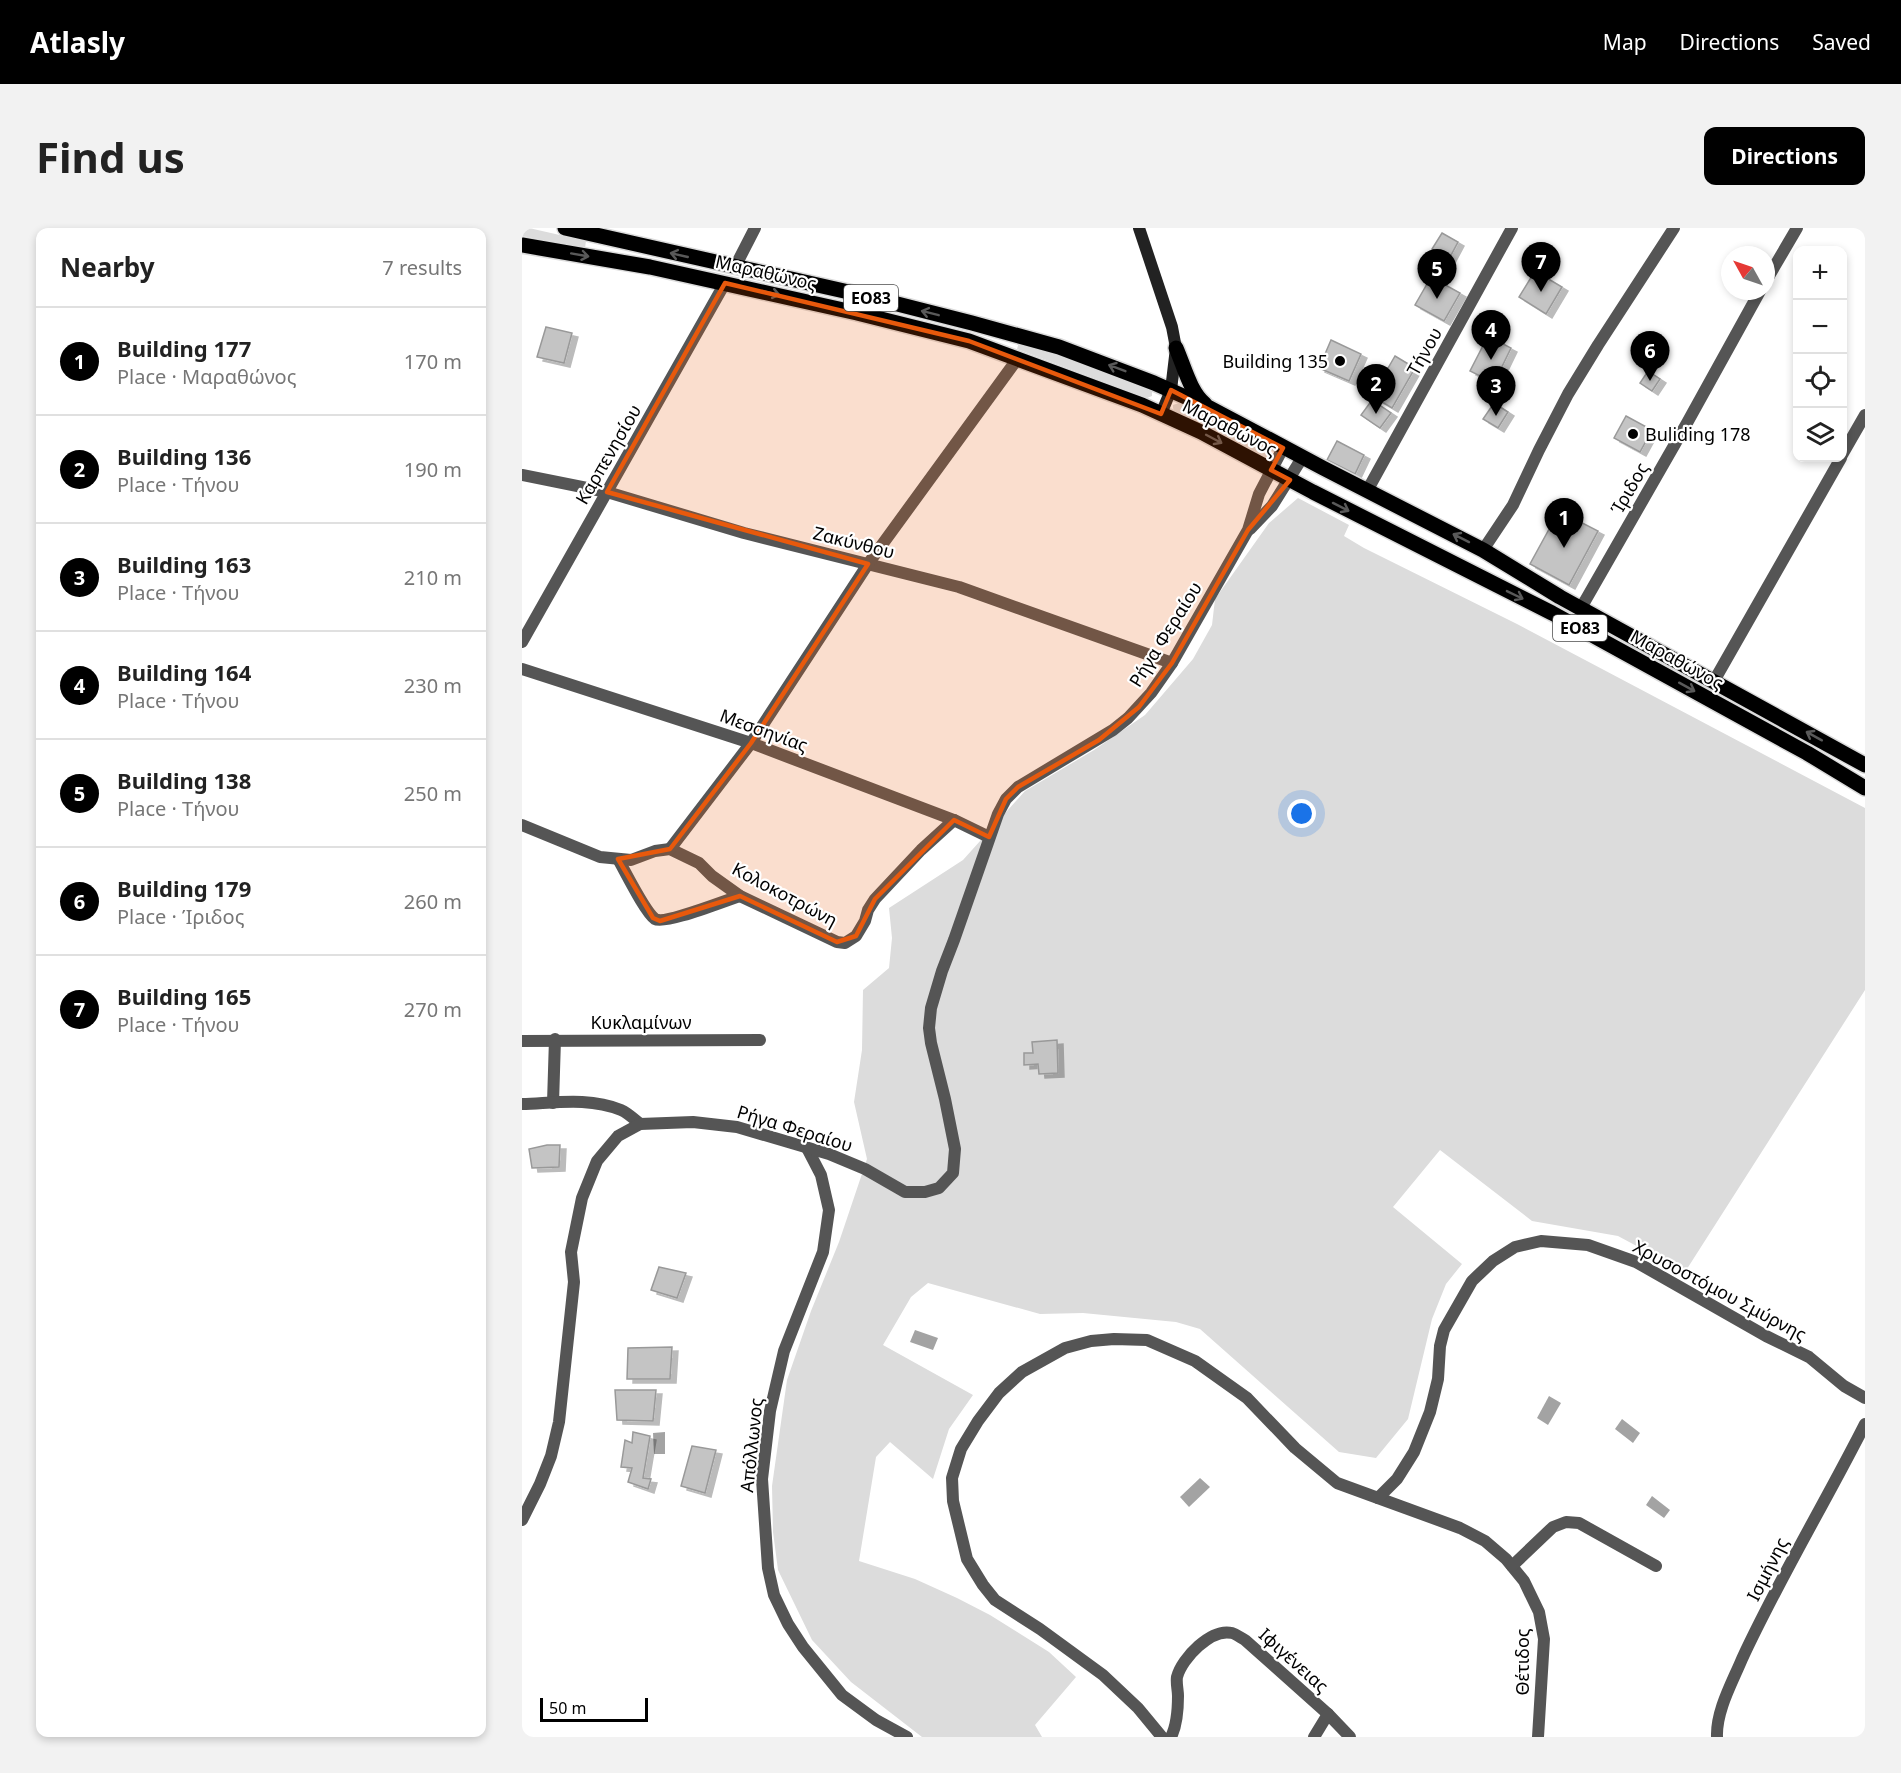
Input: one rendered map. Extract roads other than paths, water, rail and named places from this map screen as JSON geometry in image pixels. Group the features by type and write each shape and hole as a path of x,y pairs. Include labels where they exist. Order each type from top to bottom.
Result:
{"main road":[{"name":"Μαραθώνος","path":"565,228 862,295 1022,336 1091,358 1171,390 1210,408 1482,550 1581,608 1865,765"},
{"path":"1139,228 1172,327 1176,348 1200,400 1210,408"},
{"name":"Μαραθώνος","path":"522,244 725,283 969,341 1161,414 1201,432 1270,470 1552,613 1807,753 1865,788"},
{"path":"1161,414 1171,390 1176,348"}],"street":[{"path":"735,267 755,228"},
{"name":"Τήνου","path":"1367,491 1512,228"},
{"path":"1482,550 1513,505 1568,394 1674,228"},
{"path":"1775,266 1797,228"},
{"name":"Καρπενησίου","path":"522,642 725,283"},
{"name":"Ίριδος","path":"1581,608 1755,300"},
{"path":"522,825 600,857 631,860 655,851 670,849 751,743 868,564 1018,358"},
{"path":"1847,447 1865,415"},
{"path":"1248,530 1259,494 1283,447"},
{"path":"1248,530 1272,506 1302,458"},
{"path":"1714,681 1839,462"},
{"name":"Ζακύνθου","path":"522,475 607,492 744,533 958,587 1172,663"},
{"name":"Ρήγα Φεραίου","path":"522,1520 544,1475 559,1422 574,1282 571,1252 582,1198 597,1161 618,1136 640,1124 693,1122 737,1127 829,1154 865,1169 904,1192 925,1192 939,1188 953,1173 956,1149 931,1043 929,1028 931,1008 989,837 1002,807 1006,799 1018,787 1099,740 1128,718 1151,693 1172,663 1248,530"},
{"name":"Μεσσηνίας","path":"522,669 751,743 954,820 989,837"},
{"name":"Κολοκοτρώνη","path":"670,849 699,863 712,876 740,896 837,942 846,943 856,936 875,899 921,850 954,820"},
{"path":"618,859 653,918 660,921 740,896"},
{"path":"553,1103 555,1040"},
{"name":"Κυκλαμίνων","path":"522,1041 760,1040"},
{"path":"522,1104 574,1101 601,1105 623,1110 640,1124"},
{"name":"Απόλλωνος","path":"807,1148 821,1175 829,1210 823,1252 784,1351 770,1411 762,1479 768,1568 774,1595 788,1624 803,1647 842,1695 876,1720 907,1737"},
{"name":"Χρυσοστόμου Σμύρνης","path":"1378,1497 1397,1479 1414,1452 1430,1412 1438,1379 1440,1346 1444,1330 1454,1309 1472,1281 1493,1262 1515,1247 1541,1241 1587,1245 1636,1262 1809,1358 1844,1386 1865,1398"},
{"path":"1162,1737 1138,1708 1103,1674 995,1600 967,1559 953,1501 952,1478 960,1449 999,1393 1022,1372 1065,1348 1091,1341 1147,1340 1195,1361 1247,1398 1295,1448 1337,1483 1378,1497"},
{"name":"Ισμήνης","path":"1717,1737 1717,1728 1727,1693 1752,1637 1865,1424"},
{"name":"Θέτιδος","path":"1378,1497 1460,1528 1485,1541 1506,1558 1524,1581 1539,1612 1544,1639 1538,1737"},
{"path":"1512,1566 1553,1527 1566,1522 1579,1523 1656,1566"},
{"name":"Ιφιγένειας","path":"1171,1737 1176,1728 1177,1678 1183,1663 1198,1646 1218,1634 1232,1633 1245,1640 1328,1714 1350,1737"},
{"path":"1314,1737 1328,1714"}],"place":[{"name":"Building 165","path":"1541,292"},
{"name":"Building 138","path":"1437,299"},
{"name":"Building 164","path":"1491,360"},
{"name":"Building 135","path":"1340,361"},
{"name":"Building 179","path":"1650,381"},
{"name":"Building 136","path":"1376,414"},
{"name":"Building 163","path":"1496,416"},
{"name":"Buliding 178","path":"1633,434"},
{"name":"Building 177","path":"1564,548"}]}
